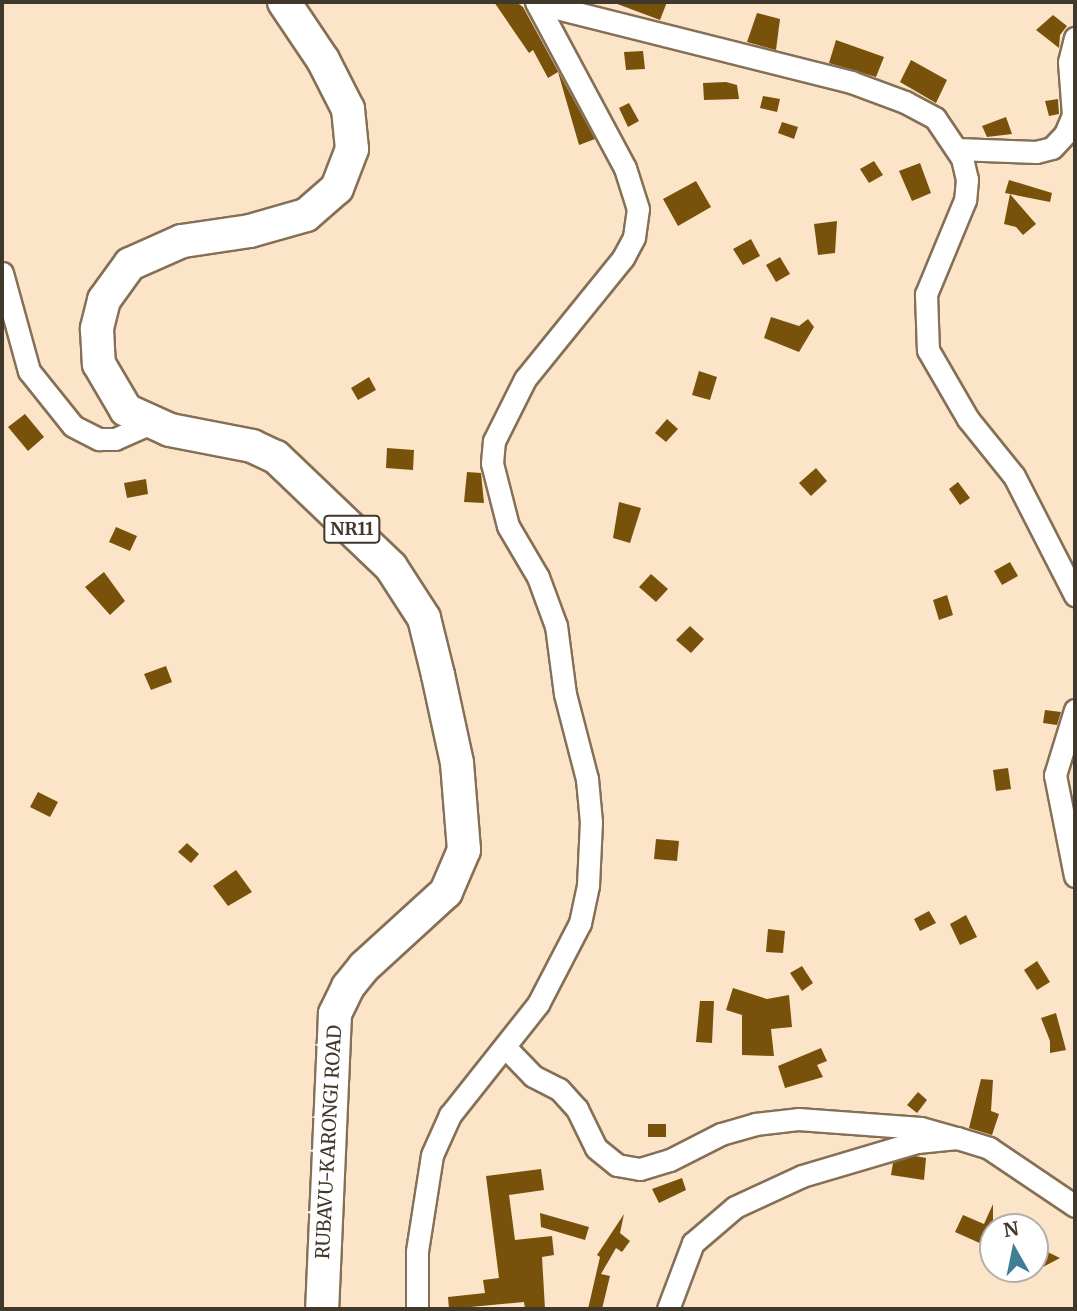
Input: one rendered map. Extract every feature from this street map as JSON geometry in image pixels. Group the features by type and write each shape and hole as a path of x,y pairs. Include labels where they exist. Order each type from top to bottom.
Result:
{"highway":[{"name":"RUBAVU-KARONGI ROAD","path":"284,2 338,86 348,109 352,149 337,188 306,215 269,227 158,247 130,264 113,284 97,329 99,364 126,410 151,424 252,446 276,457 391,567 424,618 457,763 466,828 456,874 426,915 365,967 348,987 335,1014 322,1309"}],"street":[{"path":"536,2 874,89 935,118 957,149 967,179 965,200 926,294 928,350 968,419 1014,476 1075,595"},
{"path":"417,1309 416,1251 432,1155 450,1115 506,1048 538,1004 580,923 588,885 591,822 556,625 549,601 498,497 492,463 494,441 526,379 622,258 634,237 638,209 625,168 536,2"},
{"path":"957,149 1037,152 1052,148 1065,134 1073,115 1069,62 1075,37"},
{"path":"2,273 29,371 73,426 99,439 115,439 151,424"},
{"path":"1075,710 1055,775 1075,876"},
{"path":"506,1048 578,1109 596,1148 617,1165 640,1169 670,1160 721,1134 755,1124 799,1119 921,1128 989,1149 1075,1206"},
{"path":"668,1309 693,1243 735,1207 838,1165 916,1142 957,1138"}],"building":[{"path":"494,2 516,2 523,7 595,139 579,145 558,72 548,78 533,50 529,53"},
{"path":"612,2 667,2 660,20"},
{"path":"757,13 780,19 776,50 747,42"},
{"path":"1053,15 1067,26 1060,35 1059,48 1036,30"},
{"path":"836,40 884,57 876,77 829,63"},
{"path":"643,51 645,69 626,70 624,52"},
{"path":"911,60 947,80 936,103 900,82"},
{"path":"726,82 737,85 739,99 704,100 703,83"},
{"path":"763,96 780,99 777,112 760,108"},
{"path":"1058,99 1059,114 1049,116 1045,101"},
{"path":"629,103 639,121 628,127 619,108"},
{"path":"1006,117 1012,134 987,137 982,126"},
{"path":"782,122 798,127 794,139 778,133"},
{"path":"874,161 883,175 869,183 860,169"},
{"path":"920,163 931,193 912,201 899,171"},
{"path":"1009,180 1052,193 1050,202 1005,193"},
{"path":"696,181 711,207 678,226 663,199"},
{"path":"1010,194 1036,224 1023,235 1016,227 1004,224"},
{"path":"837,221 835,253 818,255 814,224"},
{"path":"751,239 760,256 743,265 733,249"},
{"path":"780,257 790,274 776,282 766,265"},
{"path":"771,317 799,326 808,319 814,327 799,352 764,338"},
{"path":"699,371 717,377 710,400 692,395"},
{"path":"369,377 376,390 358,400 351,388"},
{"path":"25,414 44,437 28,451 8,427"},
{"path":"667,419 678,429 666,442 655,433"},
{"path":"387,448 414,450 413,470 386,468"},
{"path":"816,468 827,481 811,496 799,483"},
{"path":"467,472 481,473 484,503 464,502"},
{"path":"146,479 148,494 127,498 124,483"},
{"path":"958,482 970,498 960,505 949,489"},
{"path":"619,502 641,508 630,543 613,538"},
{"path":"116,527 137,536 130,551 109,542"},
{"path":"1010,562 1018,576 1002,585 994,571"},
{"path":"104,572 125,601 110,615 85,587"},
{"path":"651,574 668,589 656,602 639,587"},
{"path":"947,595 953,615 939,620 933,600"},
{"path":"690,626 704,639 691,653 676,640"},
{"path":"166,666 172,682 151,690 144,674"},
{"path":"1045,710 1061,712 1057,725 1043,723"},
{"path":"1008,768 1011,789 996,791 993,770"},
{"path":"38,792 58,802 50,817 30,807"},
{"path":"656,839 679,841 677,861 654,859"},
{"path":"187,843 199,854 191,863 178,852"},
{"path":"236,870 252,892 228,906 213,886"},
{"path":"929,911 936,923 920,931 914,919"},
{"path":"966,915 977,937 960,945 950,924"},
{"path":"768,929 785,931 783,953 766,952"},
{"path":"1037,961 1050,982 1037,990 1024,970"},
{"path":"802,966 813,983 802,991 790,973"},
{"path":"733,988 767,999 789,995 792,1027 771,1029 774,1056 742,1055 742,1015 726,1010"},
{"path":"700,1001 714,1001 712,1043 696,1042"},
{"path":"1056,1013 1066,1050 1050,1053 1050,1041 1041,1018"},
{"path":"821,1048 827,1061 817,1065 823,1077 785,1088 778,1066"},
{"path":"981,1079 993,1080 991,1111 999,1114 992,1135 969,1128"},
{"path":"918,1092 927,1100 917,1113 907,1105"},
{"path":"648,1124 666,1124 666,1137 648,1137"},
{"path":"915,1156 926,1158 924,1180 891,1175 893,1163"},
{"path":"541,1169 544,1190 509,1195 515,1240 552,1236 554,1255 542,1257 545,1309 525,1309 524,1302 449,1309 448,1297 485,1293 483,1280 499,1278 486,1176"},
{"path":"682,1178 686,1190 659,1203 652,1189"},
{"path":"540,1213 589,1227 585,1240 541,1227"},
{"path":"624,1214 620,1233 630,1241 622,1252 616,1248 601,1274 610,1276 602,1309 588,1309 600,1257 597,1255"},
{"path":"963,1215 979,1222 979,1243 955,1232"},
{"path":"1049,1253 1060,1258 1049,1264"}]}
